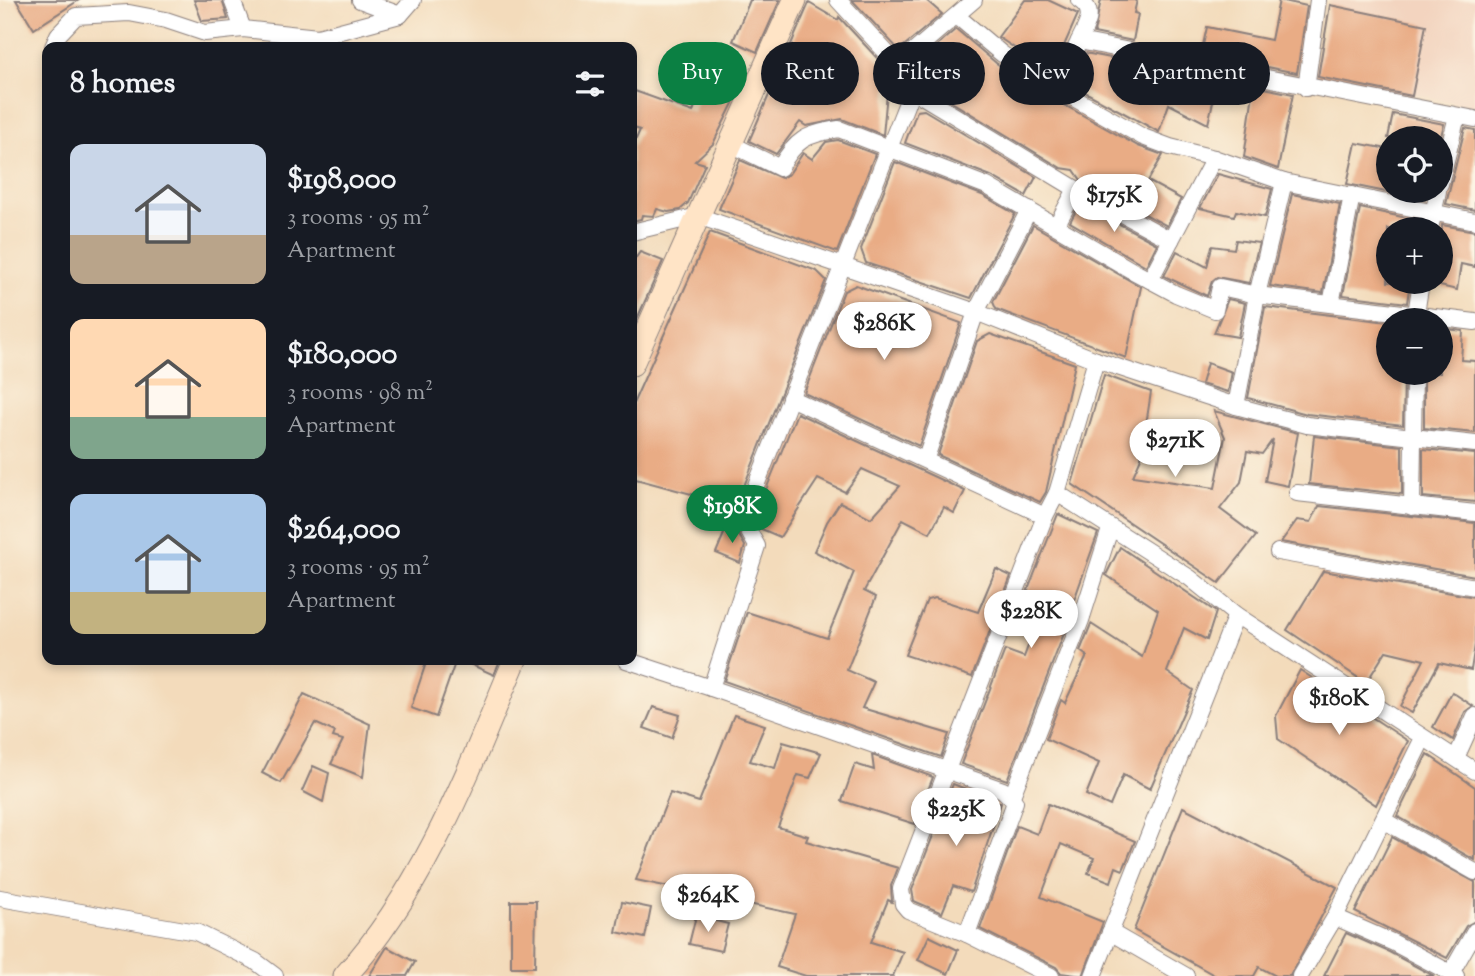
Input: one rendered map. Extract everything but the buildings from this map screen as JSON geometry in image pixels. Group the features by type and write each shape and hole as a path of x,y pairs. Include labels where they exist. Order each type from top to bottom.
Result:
{"street":[{"path":"232,0 243,29"},
{"path":"360,0 400,15"},
{"path":"55,42 76,16 129,13 166,20 205,33 243,29 318,37 400,15 413,0"},
{"path":"637,353 795,0"},
{"path":"838,0 877,42"},
{"path":"926,42 974,0"},
{"path":"1079,0 1087,5 1090,12 1079,41 1306,88 1475,119"},
{"path":"1306,88 1318,0"},
{"path":"958,16 999,51"},
{"path":"711,688 757,546 744,523 790,398 907,105"},
{"path":"937,105 1076,189 1171,240"},
{"path":"1086,105 1143,137 1284,183 1475,221"},
{"path":"1453,132 1457,116"},
{"path":"731,145 780,168 793,144 823,131 839,129 987,186 1150,280 1215,310 1220,287 1257,295 1376,311"},
{"path":"1150,280 1214,158"},
{"path":"1236,406 1257,295 1284,183"},
{"path":"1056,226 1076,189"},
{"path":"1331,304 1352,195"},
{"path":"1432,217 1435,203"},
{"path":"926,458 976,312 1029,211"},
{"path":"637,231 698,216 976,312 1096,360 1236,406 1307,425 1475,444"},
{"path":"1453,320 1475,322"},
{"path":"1051,976 967,934 908,910 900,898 901,888 1045,516 1057,492 1096,360"},
{"path":"1412,507 1414,385"},
{"path":"790,398 926,458 1045,516"},
{"path":"1057,492 1110,529 1191,578 1236,615 1475,771"},
{"path":"1297,493 1475,513"},
{"path":"1012,796 1081,620 1110,529"},
{"path":"1278,552 1475,587"},
{"path":"1093,976 1236,615"},
{"path":"637,664 1003,790 1012,796 1015,802 967,934"},
{"path":"345,976 372,947 417,874 450,808 512,665"},
{"path":"1456,758 1475,716"},
{"path":"1300,976 1335,917 1423,738"},
{"path":"1383,820 1475,872"},
{"path":"0,898 196,932 255,961 275,976"},
{"path":"1335,917 1394,943 1453,974 1475,931"},
{"path":"1110,932 1186,976"}],"shaded area":[{"path":"1330,0 1475,0 1475,107 1316,74"}]}
